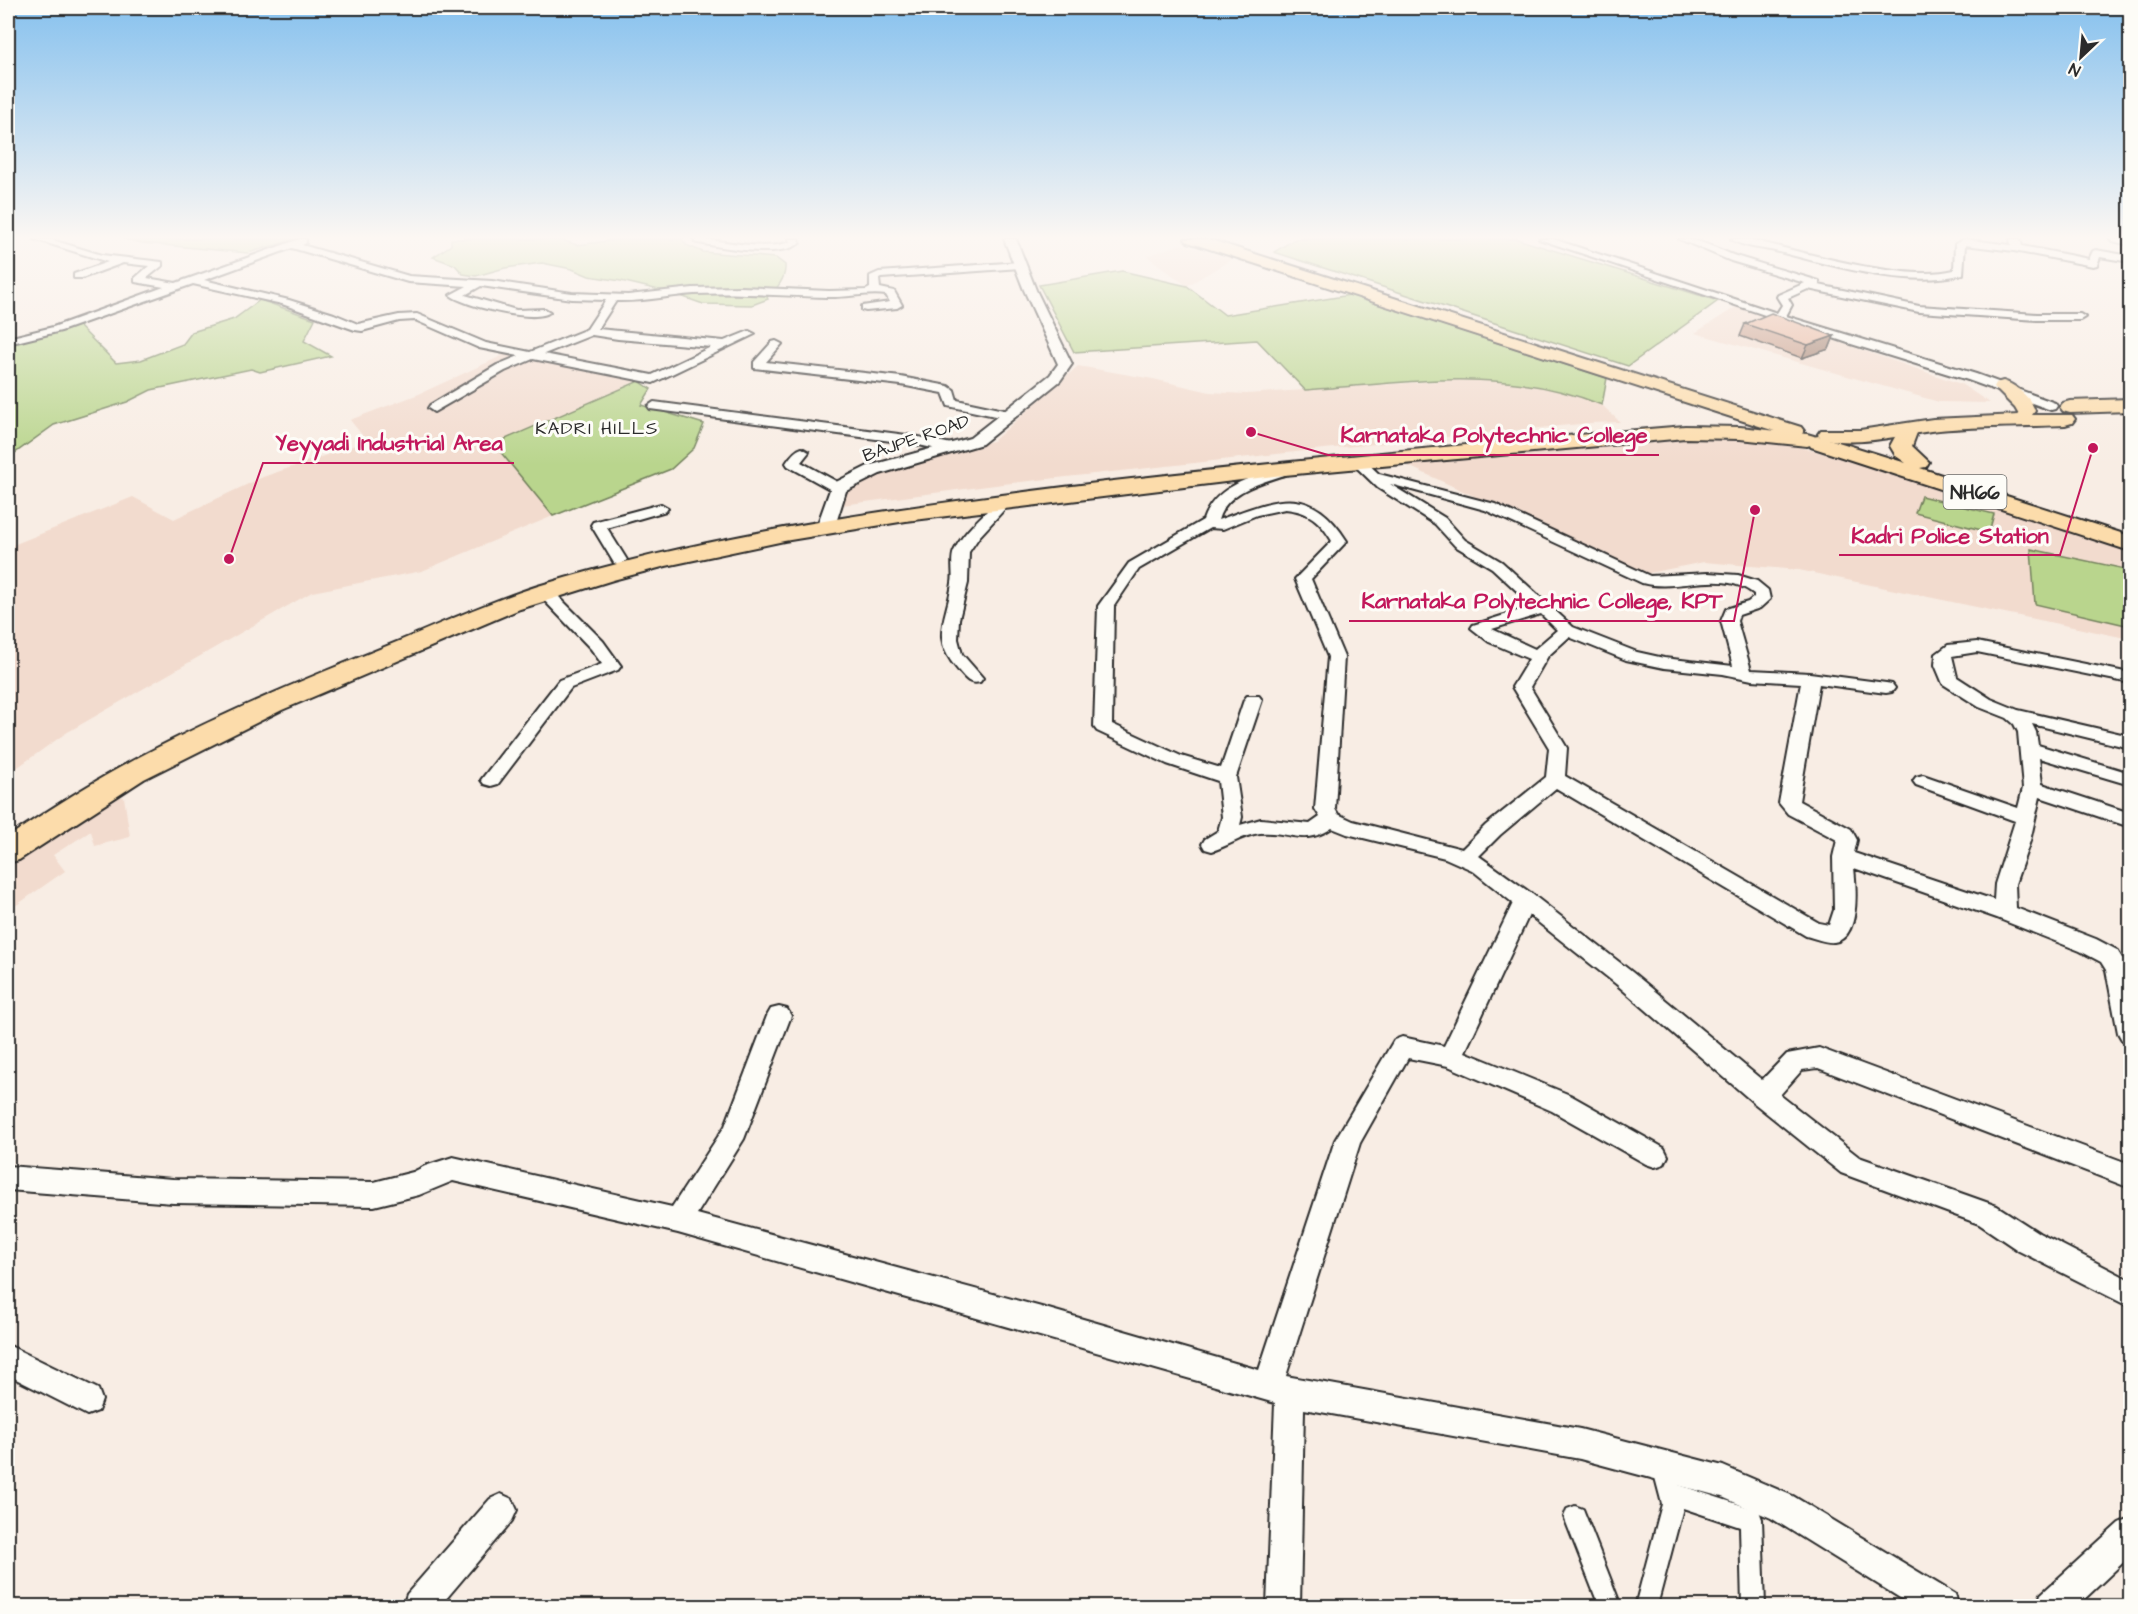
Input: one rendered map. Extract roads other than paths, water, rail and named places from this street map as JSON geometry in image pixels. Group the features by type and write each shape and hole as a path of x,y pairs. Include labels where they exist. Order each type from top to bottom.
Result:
{"highway":[{"name":"NH66","path":"1429,314 1811,434 1918,462 2130,536"},
{"name":"NH66","path":"1442,314 1811,434 2130,544"},
{"path":"1679,394 1702,404 1712,413 1697,428"},
{"path":"1908,430 1901,446 1918,462"}],"main road":[{"path":"2003,387 2024,406 2025,411"},
{"path":"8,852 130,775 193,742 394,652 545,592 828,520 1005,501 1478,440 1697,428 1740,433 1860,436 1933,425 2130,405"},
{"path":"1811,434 2025,411 2130,411"},
{"path":"8,836 74,790 132,754 271,686 448,614 540,582 661,548 828,520 1305,463 1362,466 1697,428"}],"street":[{"path":"8,341 57,329 99,314"},
{"path":"325,314 362,328 399,318 417,317 483,346 653,379 749,334"},
{"path":"514,314 512,318 544,318"},
{"path":"434,408 501,368 591,331 604,314"},
{"name":"BAJPE ROAD","path":"838,488 874,470 976,441 1054,378 1065,363 1043,314"},
{"path":"1775,314 2003,387 2064,410"},
{"path":"1997,314 2080,317"},
{"path":"591,331 618,336 726,345"},
{"path":"776,344 758,365 901,381 948,390 952,403 1009,415"},
{"path":"654,405 914,440 951,448"},
{"path":"802,452 792,464 838,488 828,520"},
{"path":"1210,522 1211,512 1225,496 1244,484 1305,463"},
{"path":"1362,466 1383,485 1440,521 1460,543 1497,565 1567,630 1632,656 1743,673 1810,678 1886,688"},
{"path":"1362,466 1490,507 1647,580 1665,582 1720,576 1743,579 1757,587 1762,593 1762,599 1754,605 1732,612 1729,621 1743,673"},
{"path":"974,678 954,655 950,639 951,619 960,583 962,552 973,534 1005,501"},
{"path":"1210,522 1218,526 1268,506 1295,504 1318,512 1332,524 1340,541 1334,550 1308,571 1303,579 1318,616 1331,640 1336,657 1325,809 1331,819 1347,827 1451,852 1479,866 1624,978 1763,1096 1850,1165 1988,1215 2029,1242 2130,1294"},
{"path":"620,560 597,525 623,520 661,508"},
{"path":"1210,522 1134,566 1106,606 1103,728 1174,760 1227,777"},
{"path":"491,780 565,684 612,666 597,645 545,592"},
{"path":"1539,657 1495,638 1479,628 1544,608"},
{"path":"1464,859 1493,830 1555,779 1558,748 1521,687 1539,657 1567,630"},
{"path":"2130,678 1977,647 1954,649 1944,654 1944,665 1949,680 1985,703 2013,714 2130,742"},
{"path":"1555,779 1814,930 1833,934 1839,930 1845,919 1844,857 1847,840 1844,834 1795,809 1789,803 1810,678"},
{"path":"1253,700 1227,777 1232,816 1220,839 1261,826 1313,831 1331,819"},
{"path":"2005,912 2005,884 2020,841 2033,788 2027,732 2021,721 2013,714"},
{"path":"2030,750 2130,779"},
{"path":"1923,781 2025,817"},
{"path":"2033,788 2130,820"},
{"path":"1844,857 2005,912 2088,945 2109,956 2117,968 2122,1005 2130,1033"},
{"path":"1451,1057 1525,900"},
{"path":"678,1221 735,1131 779,1016"},
{"path":"1283,1606 1279,1390 1348,1140 1402,1047 1451,1057 1561,1103 1655,1156"},
{"path":"1763,1096 1795,1061 1819,1058 2130,1176"},
{"path":"8,1178 173,1191 374,1194 419,1184 434,1174 453,1169 678,1221 1279,1390 1580,1444 1723,1482 1782,1507 1943,1606"},
{"path":"8,1360 87,1400"},
{"path":"1646,1606 1673,1504 1663,1466"},
{"path":"1671,1493 1750,1520 1754,1606"},
{"path":"419,1606 501,1510"},
{"path":"1575,1517 1610,1606"},
{"path":"2052,1606 2130,1534"}],"place":[{"name":"Karnataka Polytechnic College","path":"1251,432"},
{"name":"Kadri Police Station","path":"2093,448"},
{"name":"Karnataka Polytechnic College, KPT","path":"1755,510"},
{"name":"Yeyyadi Industrial Area","path":"229,559"}],"district":[{"name":"KADRI HILLS","path":"597,428"}]}
